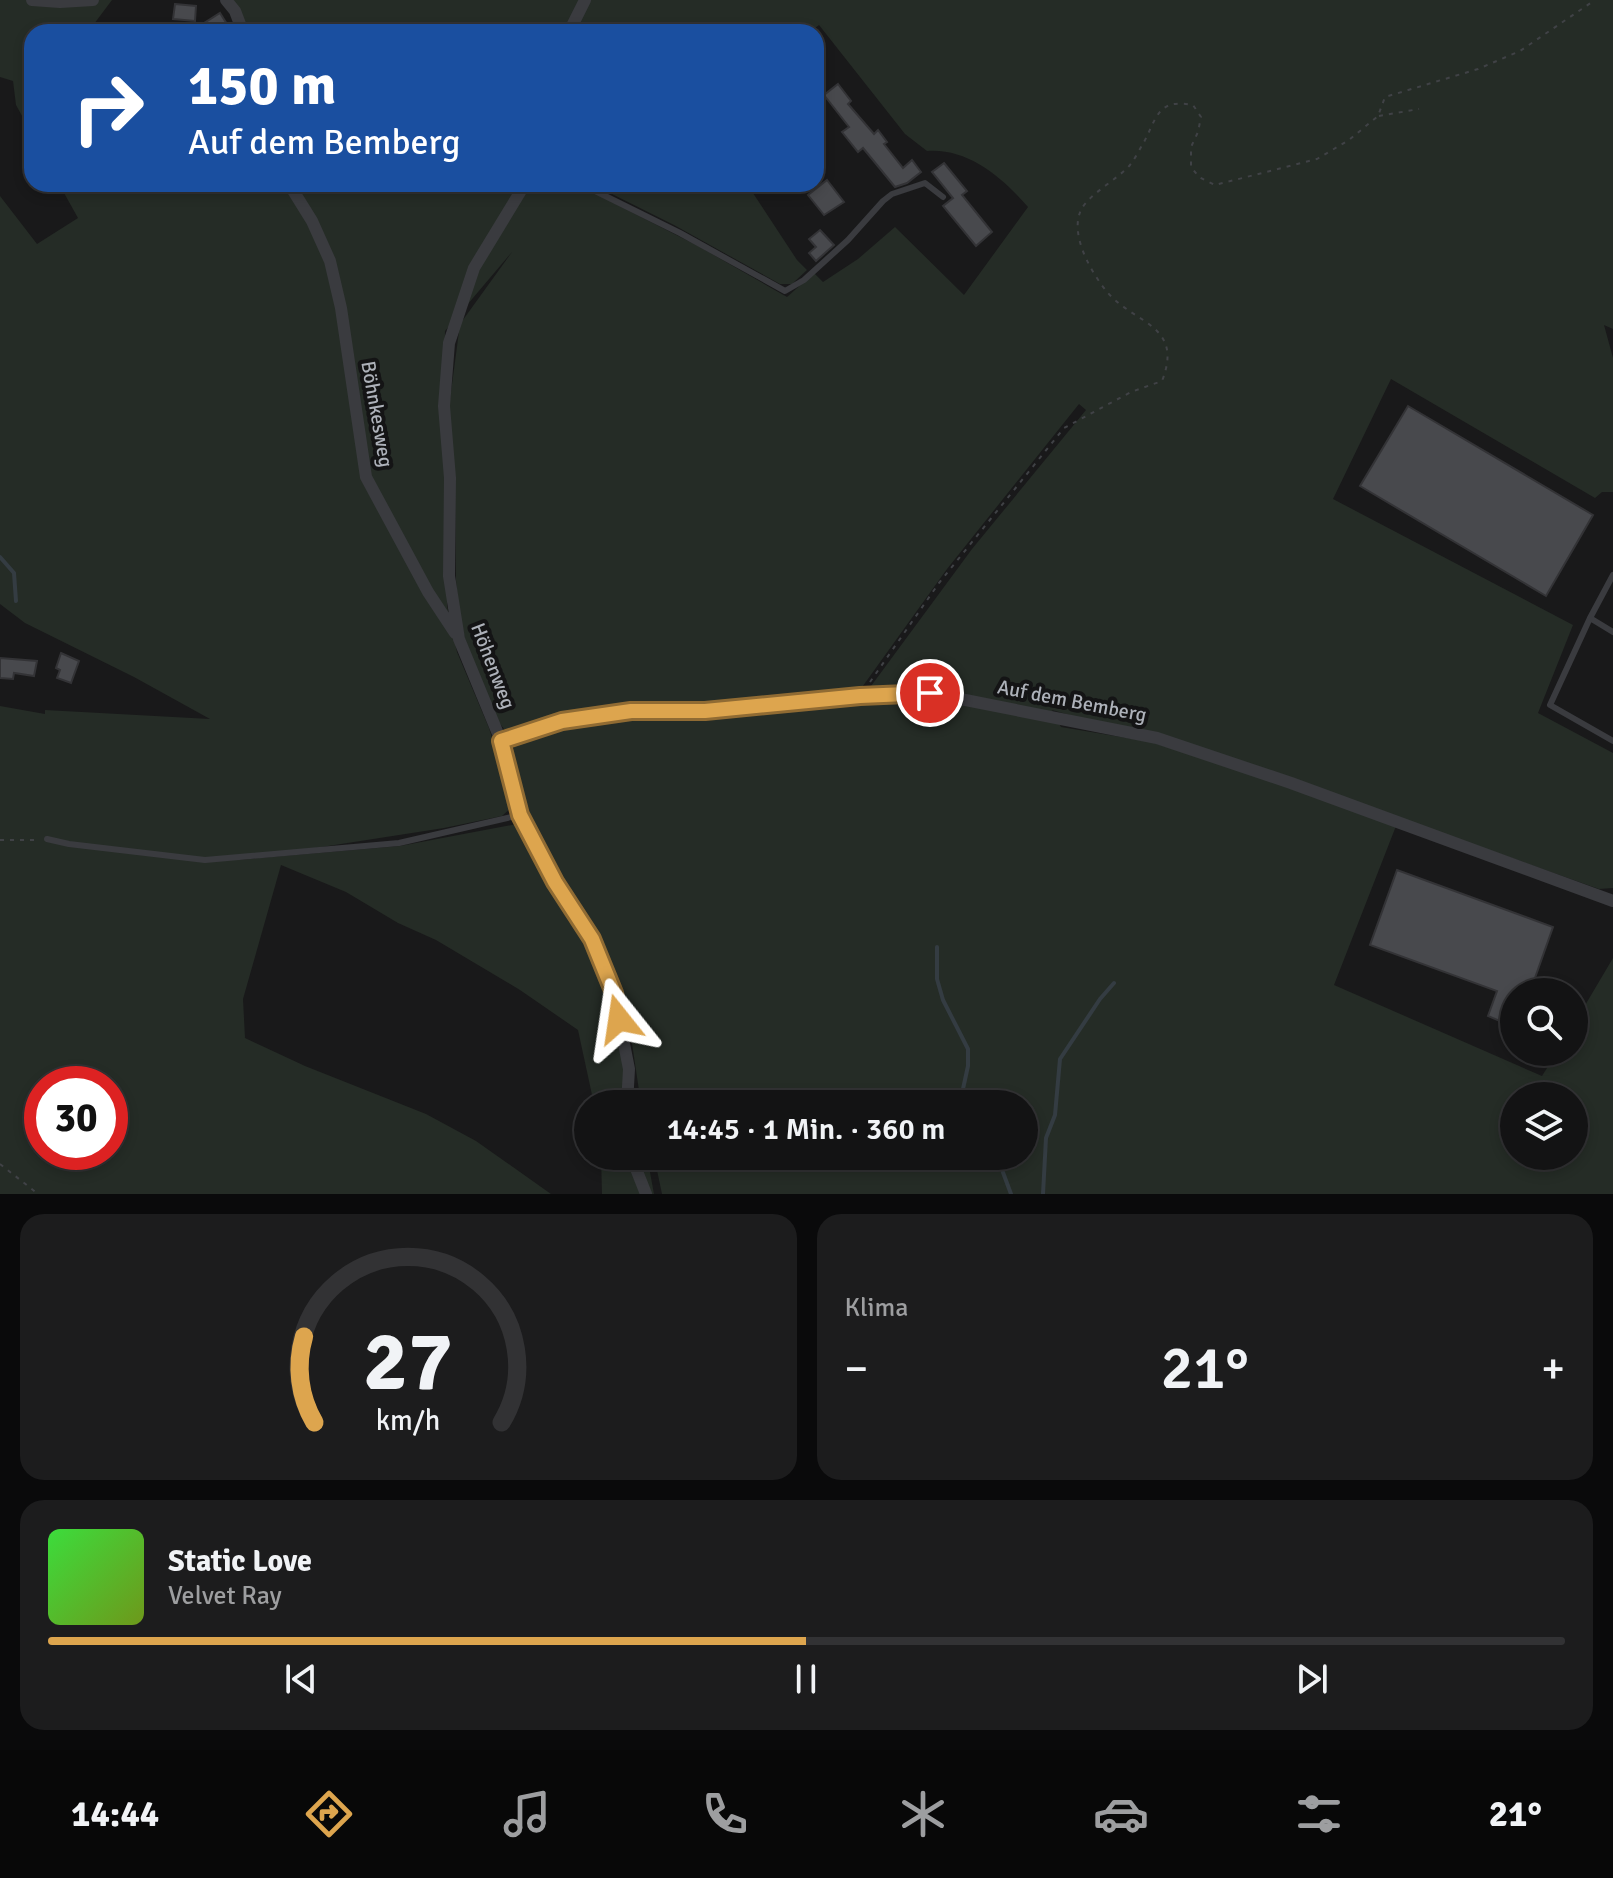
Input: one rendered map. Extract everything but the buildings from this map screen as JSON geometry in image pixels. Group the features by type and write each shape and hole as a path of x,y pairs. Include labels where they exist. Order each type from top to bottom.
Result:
{"street":[{"path":"32,0 93,0"},
{"path":"226,0 240,24"},
{"path":"573,24 585,0"},
{"name":"Böhnkesweg","path":"294,192 312,221 330,261 341,308 366,477 428,592 459,639"},
{"name":"Höhenweg","path":"520,192 474,268 449,343 444,406 451,490 449,576 459,639 501,741 520,815 555,882 592,939 614,993 629,1069 628,1090"},
{"name":"Auf dem Bemberg","path":"501,741 562,721 631,711 705,711 860,696 930,693 1157,738 1291,783 1613,901"},
{"path":"637,1170 646,1194"}],"lane":[{"path":"597,192 785,291 804,280 892,194 925,183 943,197"},
{"path":"1613,575 1550,705 1613,741"},
{"path":"1590,618 1613,632"},
{"path":"47,839 205,860 399,843 520,815"}],"path":[{"path":"1378,116 1385,97 1478,69 1520,51 1595,0"},
{"path":"860,696 939,583 1064,428 1131,392 1162,381 1169,363 1168,348 1149,322 1109,294 1083,253 1076,231 1082,209 1131,164 1162,108 1178,102 1193,105 1201,117 1191,147 1191,167 1199,177 1215,185 1317,159 1349,140 1378,116 1419,109"},
{"path":"0,840 47,839"},
{"path":"0,1164 38,1194"}],"shaded area":[{"path":"0,0 112,0 94,24 24,24 24,120 16,105 13,81 0,77"},
{"path":"228,0 1613,0 1613,329 1604,325 1613,358 1613,492 1602,492 1595,498 1391,379 1333,499 1573,625 1538,713 1613,753 1613,888 1599,889 1272,773 1052,710 1061,727 1151,742 1253,774 1396,826 1334,985 1500,1058 1500,1066 1519,1066 1542,1076 1548,1066 1588,1066 1588,1000 1613,958 1613,1194 662,1194 657,1170 1038,1170 1038,1090 639,1090 629,1023 616,976 597,937 534,829 511,761 514,746 526,738 626,713 817,706 860,701 972,549 1086,410 1079,404 947,569 860,690 748,701 621,704 588,710 512,733 497,720 465,639 459,613 455,479 449,407 460,324 512,252 445,331 444,408 449,522 447,606 457,652 489,728 513,806 502,816 444,828 238,860 400,846 517,824 543,876 569,922 583,938 605,980 631,1090 591,1090 578,1030 520,990 346,892 281,865 243,999 245,1038 305,1066 426,1114 476,1141 551,1194 0,1194 0,706 45,714 45,710 210,719 25,623 0,604 0,196 37,244 78,218 63,192 592,192 698,246 787,297 814,273 823,282 858,259 895,227 964,295 1028,207 995,175 970,159 942,151 927,151 905,134 824,31 824,24 240,24"},
{"path":"608,192 752,192 797,260 807,270 792,284 780,284"},
{"path":"601,1170 650,1170 654,1194 602,1194"}],"waterway":[{"path":"0,557 14,573 16,601"},
{"path":"937,947 937,979 943,1000 968,1049 963,1090"},
{"path":"1043,1194 1046,1138 1055,1115 1060,1059 1114,983"},
{"path":"1002,1170 1011,1194"}],"route":[{"path":"619,1019 614,993 592,939 555,882 520,815 501,741 562,721 631,711 705,711 860,696 930,693"}]}
